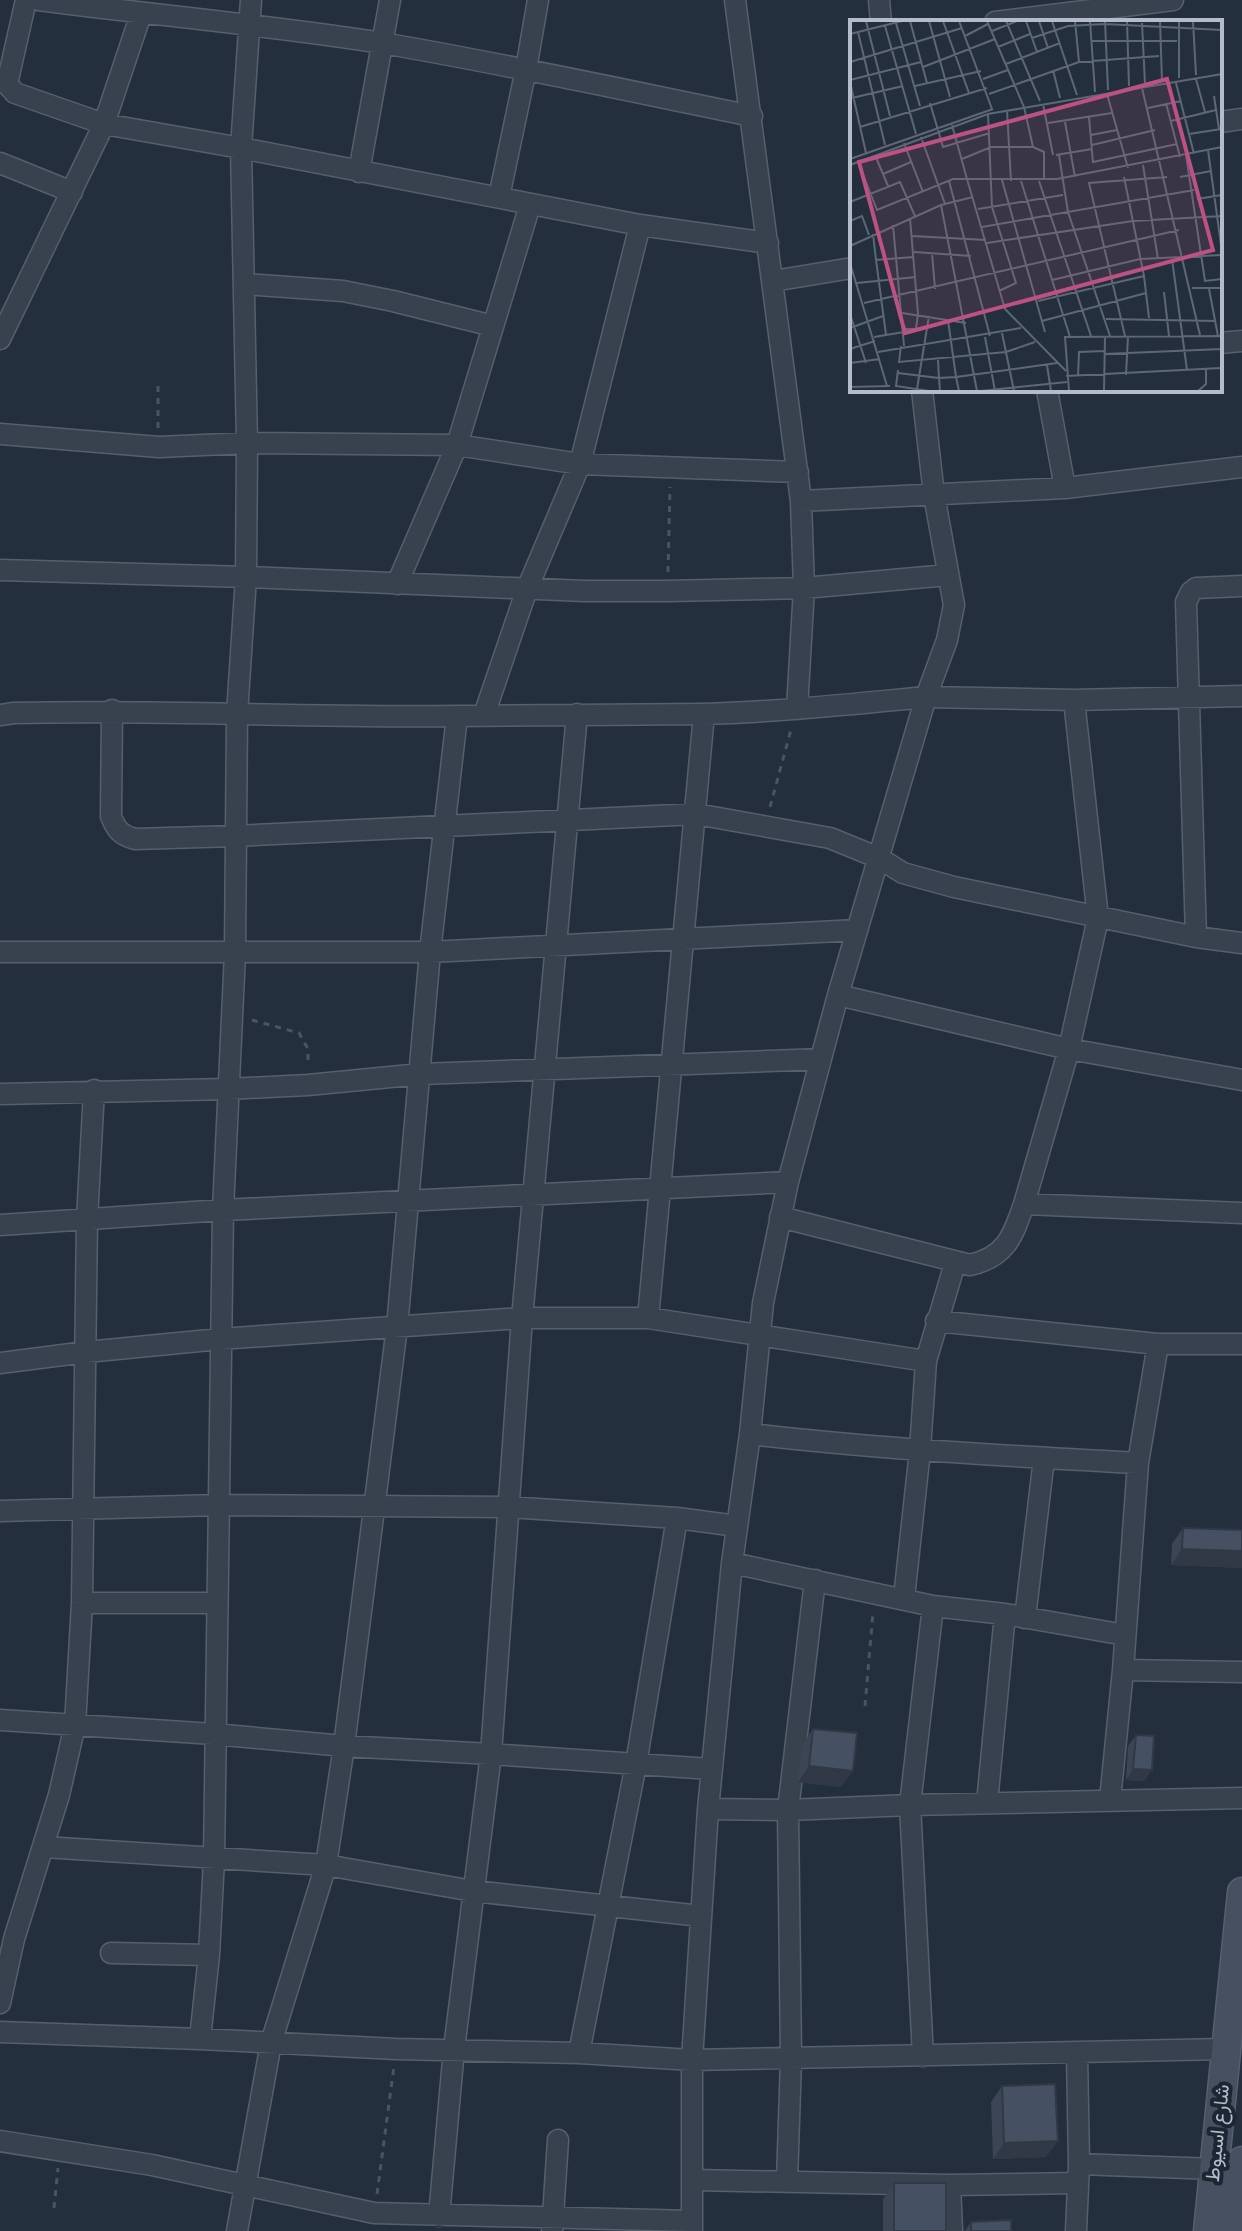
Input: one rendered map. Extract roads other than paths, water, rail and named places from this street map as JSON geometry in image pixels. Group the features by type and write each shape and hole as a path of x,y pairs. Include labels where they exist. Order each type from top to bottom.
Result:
{"street":[{"path":"26,0 7,84 15,93 104,124 640,225 768,243"},
{"path":"39,0 382,43 752,116"},
{"path":"200,2039 209,1955 214,1859 223,1210 235,953 237,714 246,577 247,443 241,148 251,0"},
{"path":"359,172 390,0"},
{"path":"499,197 538,0"},
{"path":"735,0 801,501 804,588 797,709"},
{"path":"879,0 881,20"},
{"path":"1004,16 1173,0"},
{"path":"0,339 6,313 72,192 104,124 141,14"},
{"path":"1222,122 1242,119"},
{"path":"0,163 72,192"},
{"path":"397,584 457,445 530,205"},
{"path":"484,715 527,589 580,464 640,225"},
{"path":"773,281 850,268"},
{"path":"245,284 343,291 493,326"},
{"path":"1222,343 1242,341"},
{"path":"0,2141 152,2165 245,2185 374,2222 439,2216 552,2224 692,2226 692,2060 711,1769 763,1303 788,1182 838,995 926,697 952,623 954,605 934,495 922,392"},
{"path":"1047,392 1065,488"},
{"path":"0,434 159,447 247,443 457,445 580,464 798,472"},
{"path":"801,501 1065,488 1242,467"},
{"path":"0,570 527,589 667,591 804,588 948,575"},
{"path":"1196,937 1190,698 1185,626 1188,597 1196,588 1242,586"},
{"path":"0,715 112,710 457,716 704,714 926,697 1074,700 1242,696"},
{"path":"780,1217 970,1265 986,1262 996,1255 1014,1233 1069,1049 1098,918 1074,700"},
{"path":"112,710 111,816 115,828 135,839 696,814 830,838 915,877 1098,918 1242,943"},
{"path":"439,2216 454,2049 491,1754 522,1318 577,714"},
{"path":"648,1318 704,714"},
{"path":"237,2231 271,2043 326,1865 344,1746 397,1327 430,952 457,716"},
{"path":"0,952 430,952 857,930"},
{"path":"838,995 1069,1049 1242,1080"},
{"path":"0,1094 228,1089 421,1074 821,1059"},
{"path":"0,2003 7,1938 44,1847 75,1725 82,1603 87,1219 94,1090"},
{"path":"0,1225 223,1210 788,1182"},
{"path":"1024,1204 1242,1213"},
{"path":"904,1598 926,1361 955,1263"},
{"path":"0,1363 220,1339 522,1318 648,1318 926,1361"},
{"path":"936,1321 1158,1344 1242,1344"},
{"path":"1110,1800 1138,1463 1158,1344"},
{"path":"750,1434 835,1444 1138,1463"},
{"path":"987,1803 1015,1616 1044,1458"},
{"path":"0,1511 219,1505 507,1507 677,1518 737,1526"},
{"path":"579,2053 636,1764 677,1518"},
{"path":"732,1563 933,1606 1125,1635"},
{"path":"787,2181 791,2059 788,1810 815,1580"},
{"path":"82,1603 216,1603"},
{"path":"923,2056 910,1805 933,1606"},
{"path":"1123,1670 1242,1672"},
{"path":"0,1720 711,1769"},
{"path":"708,1809 788,1810 1242,1798"},
{"path":"44,1847 326,1865 473,1891 701,1916"},
{"name":"شارع اسيوط","path":"1208,2231 1242,1892"},
{"path":"111,1953 209,1955"},
{"path":"0,2032 396,2049 579,2053 692,2060 1225,2049"},
{"path":"1076,2231 1079,2174 1077,2053"},
{"path":"552,2224 558,2140"},
{"name":"شارع اسيوط","path":"1235,2231 1242,2161"},
{"path":"693,2180 950,2185 1079,2174 1214,2169"},
{"path":"950,2185 952,2231"}]}
